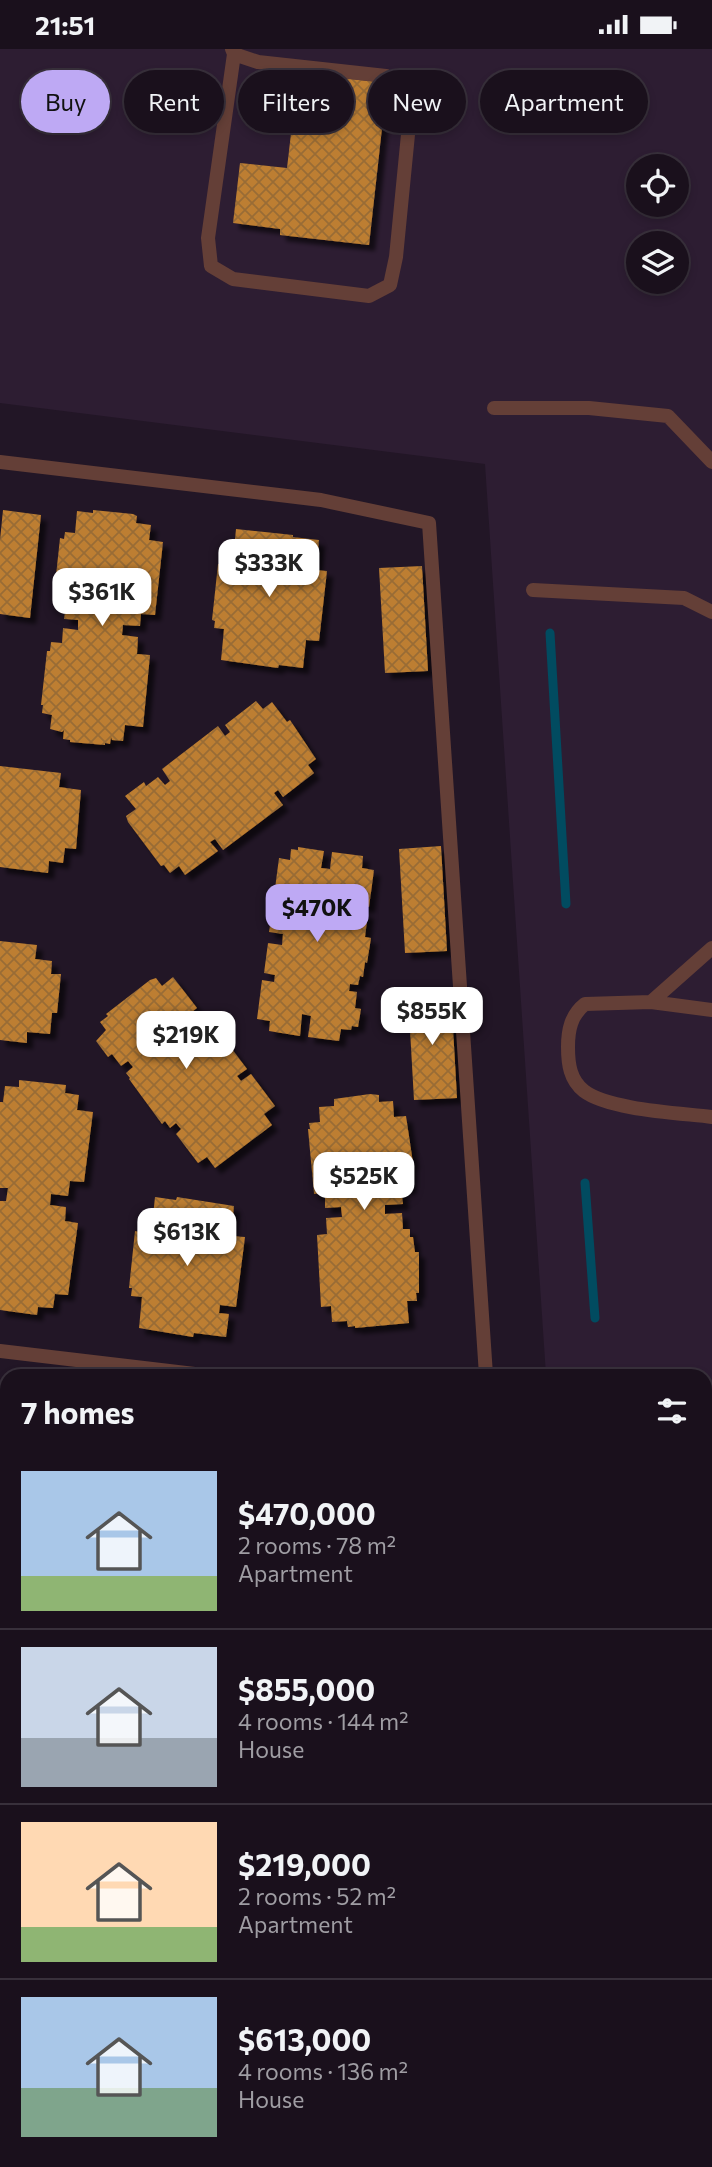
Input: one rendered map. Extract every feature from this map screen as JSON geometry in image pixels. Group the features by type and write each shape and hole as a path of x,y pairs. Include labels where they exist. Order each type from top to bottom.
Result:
{"lane":[{"path":"233,52 258,62 386,76 406,88 410,114 399,233 390,285 369,296 233,279 211,266 208,238 233,52"},
{"path":"494,408 589,408 668,416 712,462"},
{"path":"0,462 320,500 429,523 486,1369"},
{"path":"533,590 684,598 712,611"},
{"path":"651,1002 712,948"},
{"path":"712,1010 651,1002 585,1004 577,1011 568,1033 571,1076 585,1092 631,1107 712,1117"},
{"path":"0,1351 152,1369"}],"shaded area":[{"path":"0,49 712,49 712,1369 546,1369 485,464 0,403"}],"building":[{"path":"354,79 368,81 368,133 381,133 369,245 280,235 280,229 233,223 240,163 287,168 291,133 354,133"},
{"path":"3,510 41,515 30,618 0,614 0,540"},
{"path":"93,510 133,514 137,516 136,523 151,525 149,540 163,542 155,615 141,614 140,626 123,625 122,635 138,637 137,654 150,655 143,727 125,725 123,741 112,740 111,737 110,744 105,745 63,739 64,730 62,732 50,729 52,715 42,713 41,705 47,651 50,651 51,642 62,643 63,628 78,630 78,620 64,619 66,602 56,601 57,594 54,594 60,538 64,539 65,532 75,533 77,511 93,513"},
{"path":"236,529 319,540 316,570 327,571 319,641 306,640 303,668 279,665 278,668 221,660 224,629 214,628 215,621 212,620 218,564 221,564 222,557 233,559"},
{"path":"422,566 428,671 385,673 379,568"},
{"path":"256,701 263,709 272,702 287,722 290,720 316,759 308,765 314,773 283,797 278,790 274,793 283,805 223,850 215,839 210,842 218,851 185,875 179,866 170,873 164,865 161,866 128,822 126,816 136,809 125,796 144,782 146,786 158,777 165,785 170,781 162,769 218,726 225,736 230,732 225,725"},
{"path":"0,766 61,773 59,787 81,790 76,849 65,848 63,863 49,861 48,873 0,867"},
{"path":"441,846 447,951 405,953 399,849"},
{"path":"298,847 324,851 321,868 330,869 332,852 363,856 362,868 374,870 369,907 359,905 358,912 368,913 365,937 371,938 367,963 365,962 363,977 360,976 358,985 350,984 349,991 357,992 355,1008 361,1009 358,1027 352,1026 351,1030 341,1029 339,1041 308,1037 311,1016 302,1014 300,1036 269,1031 270,1021 257,1019 262,980 274,982 275,975 264,973 268,943 282,945 283,934 269,932 273,903 284,905 285,897 274,896 279,858 290,860 291,849 298,850"},
{"path":"0,941 37,945 35,959 52,961 51,974 61,974 57,1013 52,1013 50,1034 27,1032 27,1043 0,1040"},
{"path":"173,977 197,1008 189,1014 193,1020 204,1012 247,1069 237,1076 241,1081 251,1074 275,1106 264,1114 272,1125 215,1168 207,1157 198,1163 176,1134 181,1129 176,1123 170,1128 165,1121 162,1124 129,1079 126,1073 133,1067 128,1061 121,1066 112,1054 108,1057 96,1041 106,1030 100,1022 108,1016 106,1014 150,980 156,978 162,986"},
{"path":"451,993 457,1098 414,1100 408,995"},
{"path":"19,1080 66,1085 65,1093 79,1095 77,1110 93,1112 84,1182 70,1181 68,1196 51,1194 50,1205 66,1207 65,1221 78,1223 68,1295 55,1294 53,1308 38,1307 37,1315 0,1310 0,1201 6,1201 8,1188 0,1188 0,1102 3,1102 5,1086 19,1087"},
{"path":"379,1095 379,1102 393,1101 394,1117 406,1116 413,1163 410,1188 401,1188 403,1204 385,1205 385,1214 402,1213 403,1229 410,1229 415,1252 419,1252 419,1293 416,1293 417,1301 407,1301 409,1323 355,1328 348,1327 347,1321 332,1322 331,1306 321,1307 317,1235 327,1234 326,1218 342,1217 341,1207 325,1208 325,1193 314,1194 308,1129 309,1123 320,1122 319,1107 334,1106 334,1099"},
{"path":"155,1197 176,1200 177,1197 234,1206 231,1236 245,1237 236,1307 220,1305 219,1313 229,1314 226,1337 194,1333 193,1337 139,1328 142,1297 131,1296 132,1288 129,1288 135,1231 140,1232 140,1224 152,1225"}],"waterway":[{"path":"550,633 566,904"},
{"path":"585,1183 595,1318"}]}
